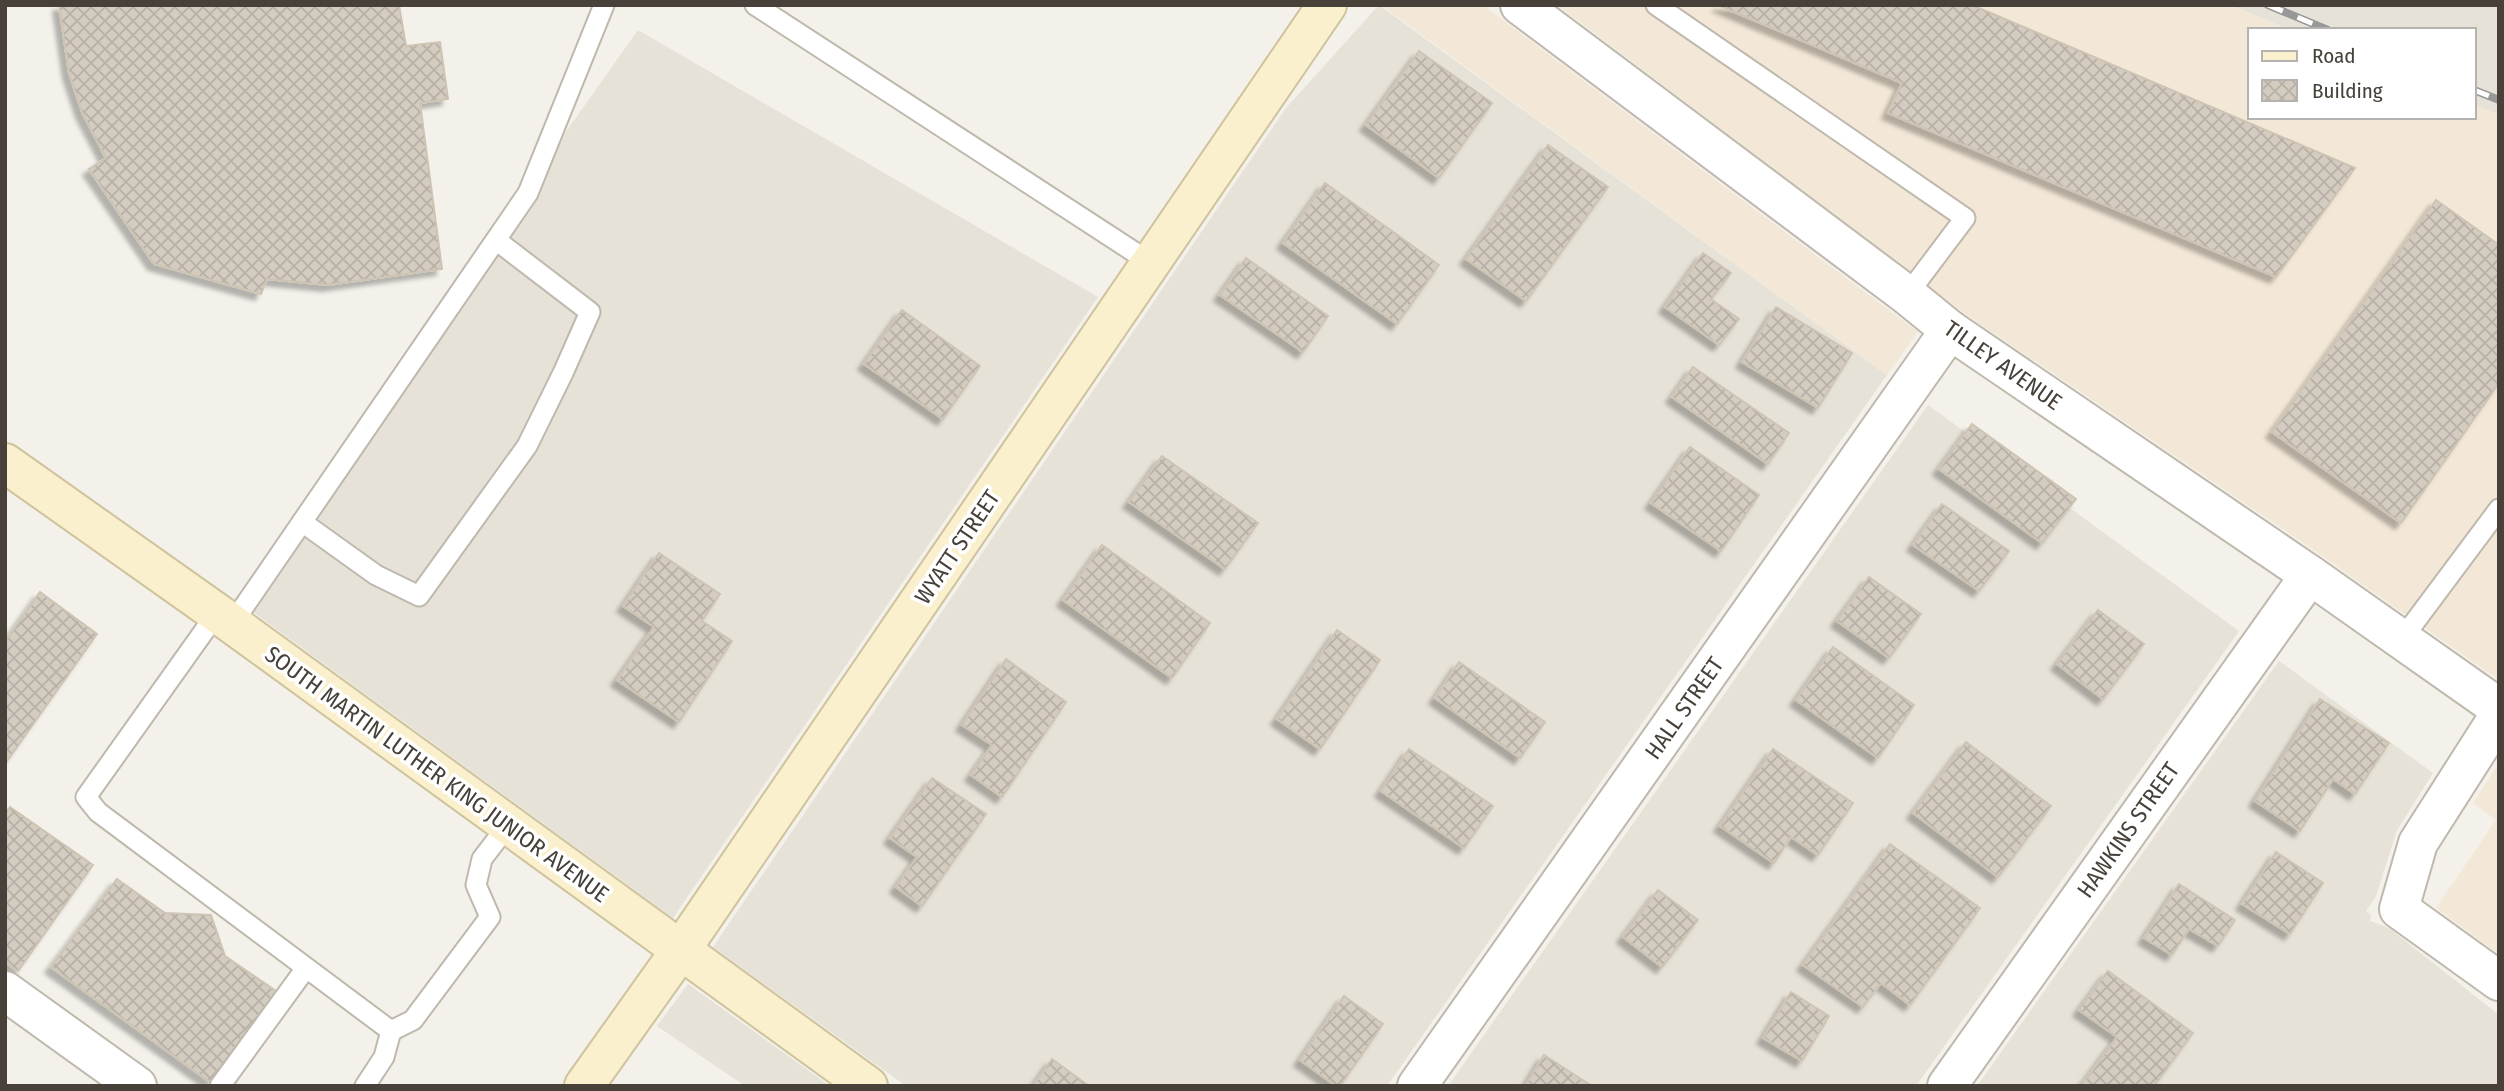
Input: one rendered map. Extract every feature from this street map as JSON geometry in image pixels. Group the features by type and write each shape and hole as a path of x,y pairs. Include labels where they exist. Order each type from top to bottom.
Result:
{"street":[{"name":"WYATT STREET","path":"583,1086 680,951 1327,5"},
{"name":"TILLEY AVENUE","path":"1520,5 1950,330 2310,575 2499,708"},
{"name":"HALL STREET","path":"1418,1086 1950,330"},
{"name":"SOUTH MARTIN LUTHER KING JUNIOR AVENUE","path":"5,463 225,619 868,1086"},
{"name":"HAWKINS STREET","path":"1947,1086 2310,575"},
{"path":"2499,716 2418,844 2399,909 2499,981"},
{"path":"5,992 137,1086"}],"lane":[{"path":"755,5 1151,263"},
{"path":"1656,5 1965,218 1907,295"},
{"path":"391,1031 98,812 86,797 302,522 528,193 602,6"},
{"path":"302,522 376,575 419,596 527,446 590,312 496,240"},
{"path":"2402,639 2499,509"},
{"path":"365,1086 384,1057 391,1031 413,1020 490,917 476,885 482,859 508,825"},
{"path":"220,1086 306,968"}],"shaded area":[{"path":"1379,5 1887,375 1387,1086 906,1086 713,947 1286,108"},
{"path":"1381,5 1483,5 1918,332 1887,375"},
{"path":"1557,5 2230,5 2285,28 2248,28 2248,119 2476,119 2476,106 2499,115 2499,680 2302,542 1964,313"},
{"path":"2230,5 2499,5 2499,115 2476,106 2476,28 2285,28"},
{"path":"638,30 1098,297 673,918 235,599"},
{"path":"1928,405 2239,631 1916,1086 1448,1086"},
{"path":"2279,661 2433,773 2397,830 2376,896 2366,911 2371,915 2370,921 2389,928 2499,1015 2499,1086 1977,1086"},
{"path":"2499,763 2499,954 2436,908 2496,820 2473,803"},
{"path":"688,984 830,1086 745,1086 657,1026"}],"building":[{"path":"59,5 399,5 406,46 440,42 448,99 420,103 442,269 328,285 267,279 261,294 154,264 89,169 106,158 82,112 69,73"},
{"path":"1718,5 1972,5 2355,168 2276,277 1888,113 1902,83"},
{"path":"1419,51 1492,103 1439,178 1366,125"},
{"path":"1548,145 1608,187 1526,301 1466,259"},
{"path":"1325,183 1439,265 1397,324 1283,243"},
{"path":"2436,200 2499,245 2499,383 2401,523 2272,432"},
{"path":"1703,253 1731,273 1711,299 1739,319 1719,345 1665,307"},
{"path":"1246,258 1328,316 1303,352 1220,295"},
{"path":"1776,307 1852,353 1818,408 1742,362"},
{"path":"902,310 980,366 943,419 864,364"},
{"path":"1693,367 1789,433 1768,464 1672,397"},
{"path":"1972,424 2076,499 2042,543 1939,469"},
{"path":"1690,447 1759,495 1721,551 1651,503"},
{"path":"1162,456 1258,523 1225,569 1129,502"},
{"path":"1942,504 2009,551 1979,591 1913,545"},
{"path":"1102,545 1210,623 1172,678 1063,600"},
{"path":"659,553 720,594 702,621 732,641 679,722 617,680 654,627 623,606"},
{"path":"1869,577 1921,614 1889,658 1837,621"},
{"path":"40,592 97,634 5,764 5,642"},
{"path":"2098,610 2144,644 2103,699 2057,664"},
{"path":"1337,630 1380,660 1320,749 1277,719"},
{"path":"1833,647 1914,705 1878,758 1796,700"},
{"path":"1006,659 1066,702 1002,797 971,775 992,745 962,725"},
{"path":"1459,662 1545,722 1520,758 1435,698"},
{"path":"2320,699 2389,743 2355,794 2333,779 2300,831 2255,801"},
{"path":"1966,742 2051,806 1998,877 1913,813"},
{"path":"1409,749 1493,806 1464,848 1381,791"},
{"path":"1773,749 1853,803 1818,855 1791,837 1774,863 1720,826"},
{"path":"932,778 986,814 922,906 896,887 917,857 890,838"},
{"path":"10,807 93,865 18,971 5,962 5,814"},
{"path":"1890,844 1980,908 1910,1005 1881,983 1863,1007 1803,965"},
{"path":"2276,852 2323,883 2290,934 2242,904"},
{"path":"117,879 165,913 211,915 225,956 276,991 210,1082 51,967"},
{"path":"2179,884 2235,920 2218,946 2189,929 2172,955 2144,938"},
{"path":"1658,890 1698,920 1662,967 1623,937"},
{"path":"2108,971 2193,1033 2154,1086 2081,1086 2117,1037 2079,1010"},
{"path":"1791,992 1829,1016 1802,1061 1763,1038"},
{"path":"1344,996 1383,1024 1340,1086 1336,1086 1300,1060"},
{"path":"1544,1055 1592,1086 1525,1086"},
{"path":"1052,1059 1089,1086 1033,1086"}],"railway":[{"path":"2268,5 2323,28"},
{"path":"2476,91 2499,100"}]}
